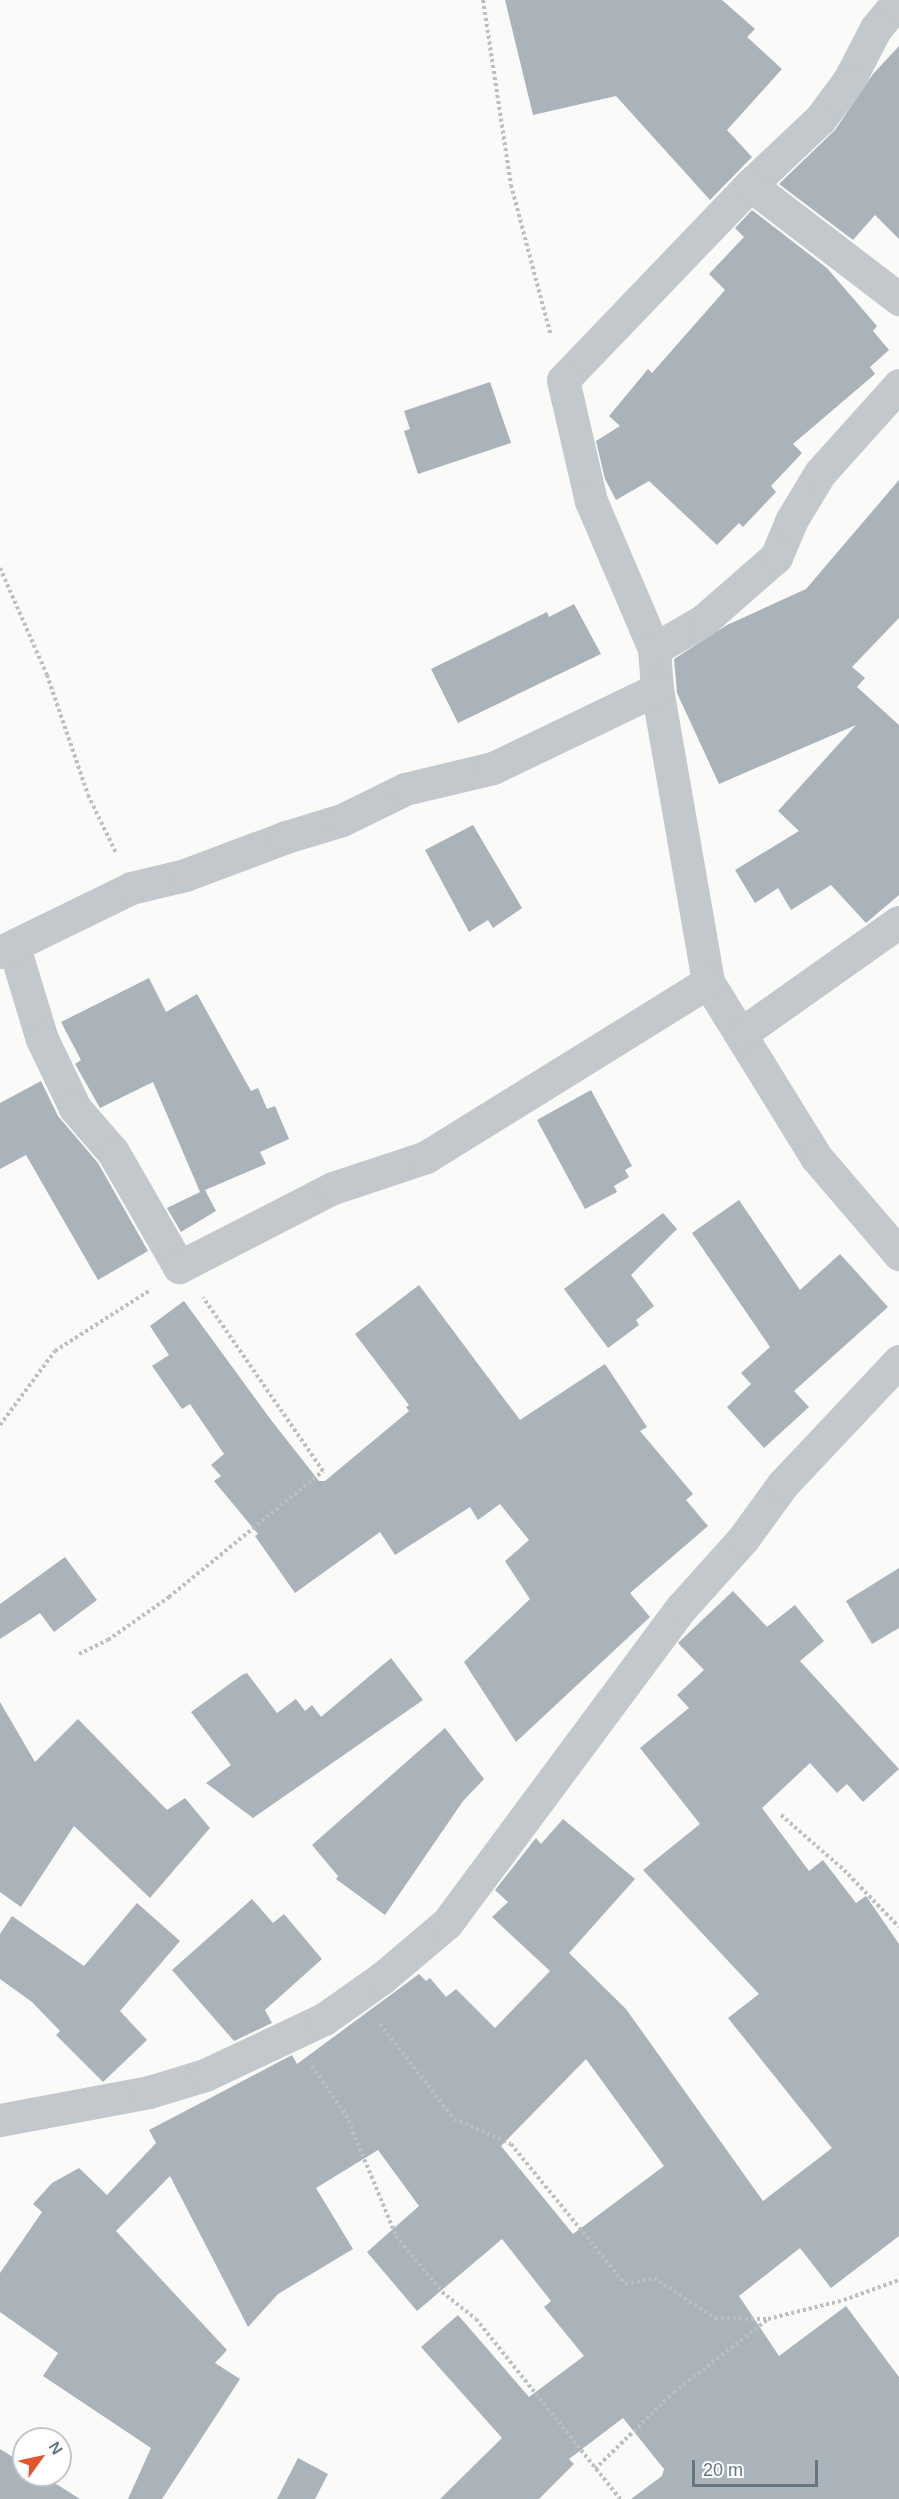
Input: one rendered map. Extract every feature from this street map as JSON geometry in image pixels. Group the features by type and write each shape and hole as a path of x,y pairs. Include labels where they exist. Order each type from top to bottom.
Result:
{"street":[{"path":"899,0 876,28 849,80 820,119 750,185 563,380 591,501 654,649 657,689 708,982 742,1033 816,1157 899,1254"},
{"path":"750,185 899,299"},
{"path":"654,649 704,620 776,557 790,521 820,473 899,385"},
{"path":"657,689 494,768 405,789 342,820 286,837 185,875 131,888 7,949 42,1039 75,1108 113,1152 179,1267 333,1188 426,1157 708,982"},
{"path":"742,1033 899,922"},
{"path":"0,2120 148,2092 205,2075 292,2035 357,1996 447,1923 682,1607 743,1539 783,1484 899,1361"}],"path":[{"path":"483,0 511,185 563,380"},
{"path":"0,568 47,675 88,795 131,888"},
{"path":"0,1425 55,1351 166,1280 179,1267 225,1325 323,1471 169,1597 108,1640 79,1654"},
{"path":"782,1815 844,1870 899,1927"},
{"path":"357,1996 454,2119 511,2144 617,2278 625,2284 654,2278 715,2318 768,2319 844,2300 899,2280"},
{"path":"292,2035 346,2115 396,2236 442,2292 476,2319 620,2499"},
{"path":"595,2469 674,2392 768,2319"}],"building":[{"path":"505,0 722,0 755,29 747,37 782,69 727,130 752,157 710,200 616,96 533,115"},
{"path":"899,46 899,239 875,215 853,240 779,184 835,130 873,74"},
{"path":"752,210 827,268 877,326 873,331 889,350 870,367 875,374 793,444 802,453 771,486 776,492 743,527 739,523 717,545 649,481 616,500 605,479 596,441 620,426 609,416 648,369 652,373 725,290 709,274 744,237 735,228"},
{"path":"490,382 511,443 418,474 404,431 410,429 404,411"},
{"path":"899,480 899,618 852,667 865,678 857,687 899,725 899,895 866,923 831,885 791,910 778,888 755,903 735,870 799,831 778,811 856,725 719,784 677,693 674,659 727,625 806,589"},
{"path":"574,604 601,654 458,723 431,669 547,612 549,617"},
{"path":"473,825 522,908 493,928 488,920 469,932 425,850"},
{"path":"149,978 166,1012 197,994 251,1091 258,1088 267,1109 275,1106 289,1139 260,1152 266,1164 205,1190 216,1211 181,1232 167,1208 200,1192 153,1082 100,1108 75,1064 81,1060 61,1022"},
{"path":"41,1081 58,1116 98,1163 148,1251 98,1280 26,1155 0,1169 0,1103"},
{"path":"591,1090 632,1166 625,1170 629,1177 614,1186 617,1192 585,1209 537,1120"},
{"path":"739,1200 800,1290 840,1254 888,1307 794,1391 809,1407 764,1448 727,1407 751,1384 741,1373 770,1347 692,1233"},
{"path":"663,1213 677,1229 631,1275 654,1306 636,1320 639,1325 608,1348 564,1289"},
{"path":"419,1285 520,1420 605,1364 647,1427 640,1431 693,1494 686,1500 708,1526 630,1593 650,1617 516,1742 464,1662 530,1599 505,1561 529,1540 500,1504 478,1520 470,1507 395,1555 380,1532 295,1593 255,1536 258,1534 214,1481 221,1476 211,1465 224,1454 190,1404 182,1409 152,1366 169,1355 150,1326 184,1301 271,1420 319,1481 325,1481 409,1411 406,1407 409,1405 355,1334"},
{"path":"65,1557 97,1600 54,1632 40,1613 0,1639 0,1604"},
{"path":"899,1568 899,1628 872,1644 846,1601"},
{"path":"733,1591 767,1627 795,1605 824,1641 800,1661 899,1769 863,1802 847,1784 837,1793 810,1763 762,1808 809,1871 823,1860 856,1903 866,1896 899,1944 899,2236 831,2288 800,2248 739,2296 779,2356 846,2306 899,2377 899,2499 631,2499 662,2476 664,2469 623,2418 569,2459 574,2464 539,2499 440,2499 502,2438 421,2347 458,2315 529,2397 584,2356 544,2307 551,2301 502,2239 417,2311 367,2252 419,2206 378,2150 316,2188 353,2249 278,2294 248,2327 170,2176 116,2231 227,2350 215,2363 240,2379 162,2499 128,2499 151,2448 43,2376 58,2353 0,2312 0,2273 42,2212 33,2204 52,2183 79,2168 107,2195 156,2143 149,2130 292,2055 297,2064 419,1974 426,1981 430,1978 446,1997 456,1989 495,2028 550,1971 492,1917 508,1902 495,1890 536,1838 541,1844 563,1819 635,1879 569,1953 626,2009 763,2201 832,2148 728,2018 759,1994 643,1870 700,1824 640,1748 689,1708 677,1695 704,1670 678,1643","holes":["586,2059 664,2166 573,2234 501,2146"]},
{"path":"391,1658 423,1700 253,1818 206,1783 231,1765 191,1712 242,1675 247,1673 277,1713 296,1699 305,1711 312,1705 321,1717"},
{"path":"0,1702 35,1762 78,1719 167,1810 185,1798 210,1828 150,1898 74,1826 21,1907 0,1892"},
{"path":"445,1728 484,1779 463,1801 385,1915 336,1879 338,1876 312,1845"},
{"path":"252,1899 273,1923 284,1914 322,1959 265,2010 272,2023 234,2041 172,1970"},
{"path":"137,1903 180,1941 120,2011 147,2040 103,2082 56,2035 60,2031 32,2002 0,1979 0,1934 12,1916 84,1966"},
{"path":"0,2449 12,2456 12,2487 61,2487 80,2499 0,2499"},
{"path":"298,2458 328,2474 315,2499 277,2499"}]}
